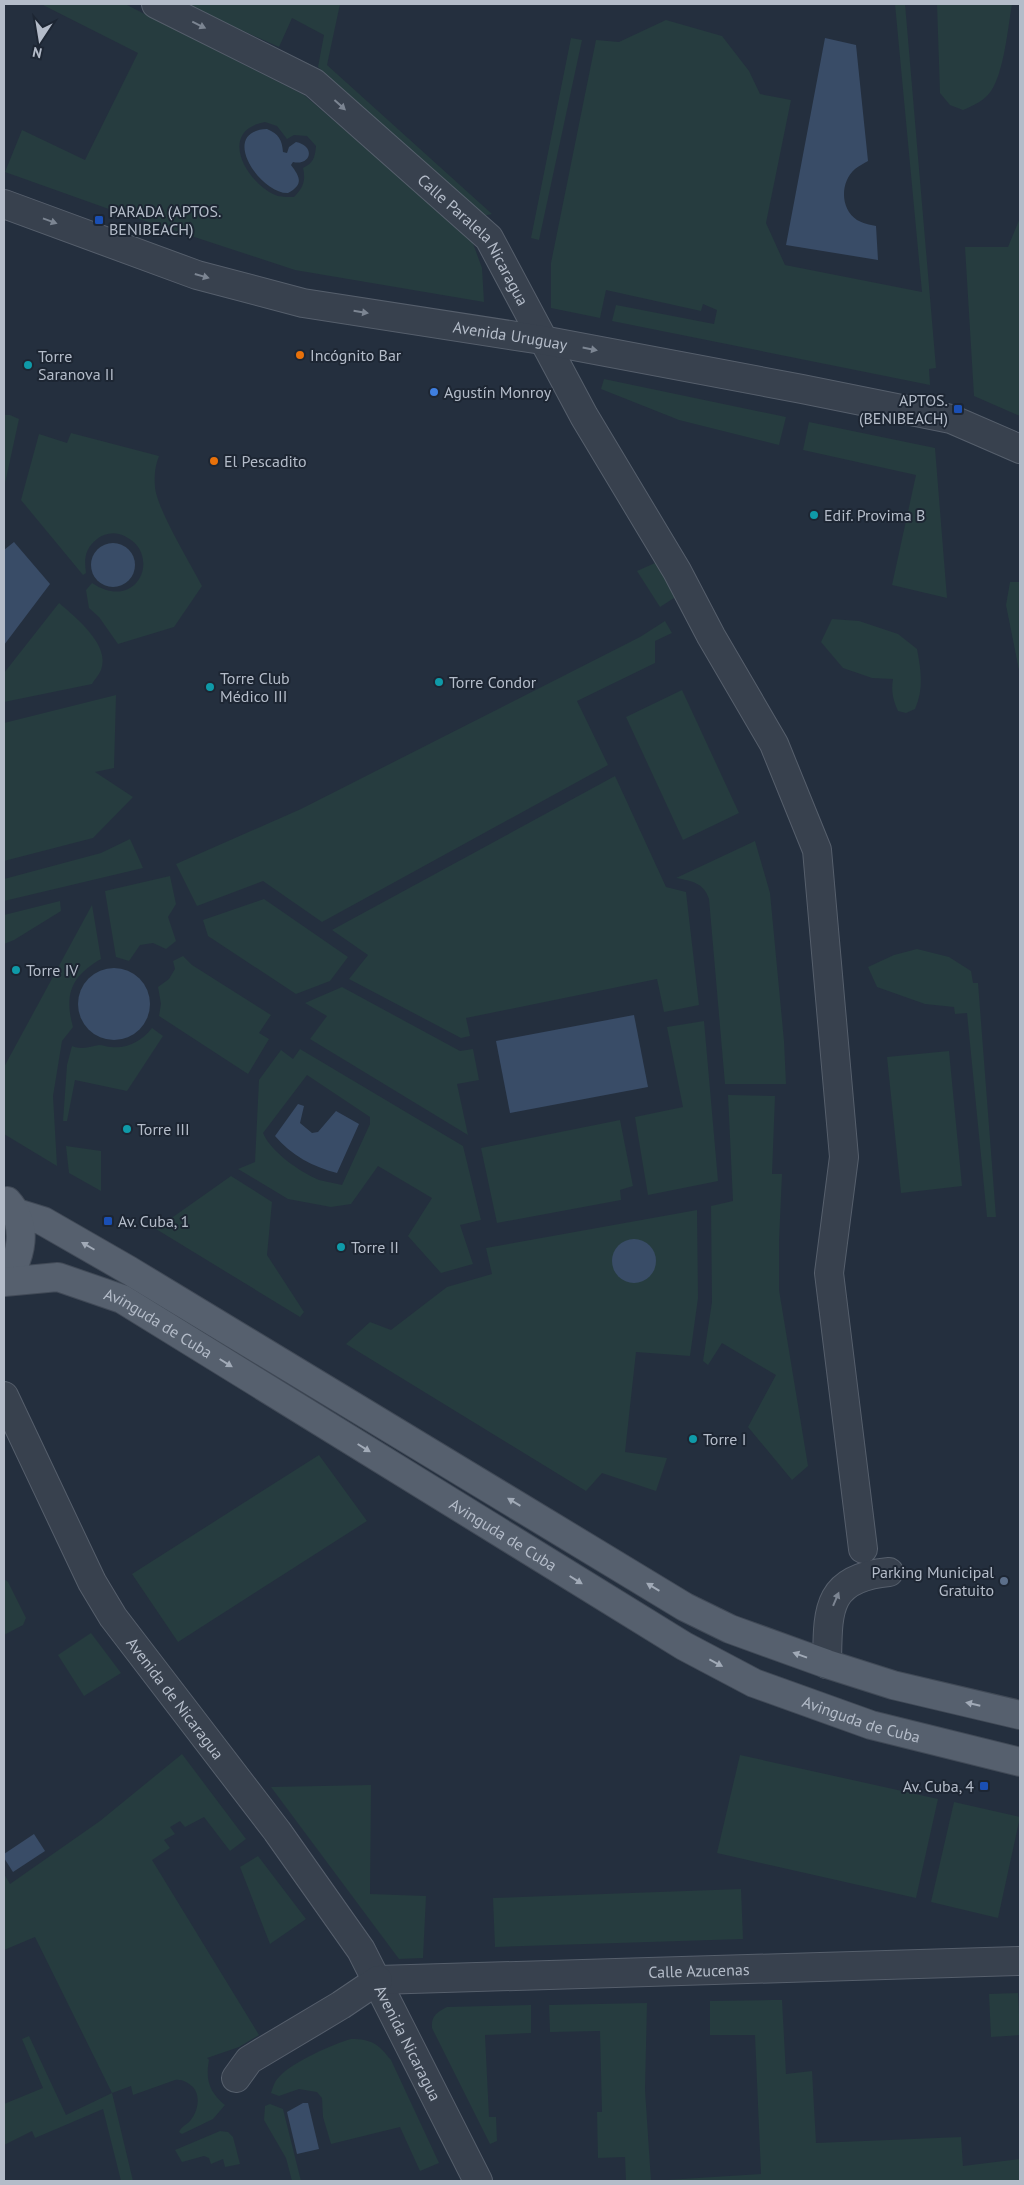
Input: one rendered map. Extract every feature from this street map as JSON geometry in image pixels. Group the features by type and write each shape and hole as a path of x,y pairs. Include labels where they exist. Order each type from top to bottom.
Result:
{"main road":[{"path":"4,1282 13,1269 20,1253 21,1237 18,1220 9,1205"},
{"name":"Avinguda de Cuba","path":"9,1205 43,1221 130,1271 685,1607 730,1629 827,1664 893,1685 1020,1715"},
{"name":"Avinguda de Cuba","path":"4,1282 58,1278 122,1299 675,1641 754,1683 871,1725 1020,1762"}],"street":[{"name":"Calle Paralela Nicaragua","path":"156,4 314,83 489,238 584,416 677,571 711,636 774,744 817,850 844,1157 829,1273 863,1549"},
{"name":"Avenida Uruguay","path":"4,204 197,275 304,303 542,340 951,419 1020,449"},
{"name":"Avenida de Nicaragua","path":"4,1396 92,1582 113,1618 276,1831 362,1950 378,1980"},
{"path":"827,1664 831,1611 840,1589 867,1574 889,1572"},
{"name":"Calle Azucenas","path":"378,1980 1020,1960"},
{"name":"Avenida Nicaragua","path":"236,2078 249,2060 341,2005 378,1980 478,2181"}],"green space":[{"path":"41,4 125,4 304,95 471,238 482,268 484,302 295,270 106,208 5,172 22,130 85,160 138,53","holes":["265,122 277,126 287,139 294,135 307,136 316,146 313,160 303,168 303,184 294,197 278,196 256,181 247,170 239,146 242,136 250,127"]},
{"path":"183,4 340,4 327,65 492,214 483,216 318,67 324,35 292,18 279,47"},
{"path":"895,4 905,4 936,368 929,369 930,385 612,321 616,305 714,324 717,310 703,304 701,311 606,290 600,318 551,308 551,263 596,40 619,42 666,20 722,36 749,71 760,94 791,100 766,223 785,265 922,292"},
{"path":"937,4 1012,4 1005,49 995,83 986,97 975,105 963,110 950,105 940,93"},
{"path":"571,38 582,40 539,240 531,238"},
{"path":"1020,218 1020,416 974,396 965,247 1008,247"},
{"path":"604,379 786,417 779,445 679,420 601,389"},
{"path":"4,415 10,415 19,419 4,488"},
{"path":"809,422 935,448 947,598 892,585 916,475 803,450"},
{"path":"71,433 159,456 155,475 157,497 182,550 202,586 174,627 118,644 99,617 89,608 86,590 92,583 109,591 123,591 134,585 141,576 143,564 141,552 133,541 119,534 105,535 97,539 88,550 85,558 86,573 83,575 21,500 39,434 67,443"},
{"path":"655,563 677,596 660,607 637,571"},
{"path":"1010,582 1020,582 1020,675 1006,605"},
{"path":"59,603 90,632 96,642 101,651 103,661 100,672 92,684 4,702 4,673"},
{"path":"832,619 859,621 898,634 917,649 921,687 915,709 906,713 898,711 893,695 893,679 872,678 843,668 821,642"},
{"path":"665,621 672,633 655,641 655,663 577,701 608,765 322,922 263,881 197,906 176,864 301,809 640,637"},
{"path":"682,690 739,813 683,840 626,717"},
{"path":"116,695 114,768 95,772 133,797 93,838 4,861 4,723"},
{"path":"615,776 666,887 686,892 699,1005 664,1012 657,979 466,1018 470,1036 461,1038 349,979 368,955 332,930"},
{"path":"130,839 143,868 4,901 4,879 101,853"},
{"path":"755,841 770,893 784,1041 786,1084 725,1084 709,899 701,886 676,878"},
{"path":"170,876 176,904 168,917 176,941 166,949 153,943 140,945 129,961 116,957 105,891"},
{"path":"264,899 348,957 330,981 296,994 208,936 203,920"},
{"path":"60,901 61,911 14,940 4,944 4,915"},
{"path":"92,905 101,959 83,972 72,987 70,996 70,1016 73,1027 62,1041 53,1096 57,1166 4,1134 4,1067"},
{"path":"917,949 949,957 971,971 973,983 978,983 996,1217 987,1217 967,1013 955,1014 954,1007 925,1004 877,987 868,967 894,955"},
{"path":"183,956 192,965 271,1015 259,1033 269,1039 248,1074 159,1016 161,1004 158,987 169,979 175,969 173,961"},
{"path":"342,987 460,1051 473,1049 479,1080 457,1084 468,1135 310,1039 327,1016 305,1003"},
{"path":"704,1021 718,1181 648,1195 635,1117 683,1107 667,1027"},
{"path":"152,1028 163,1036 127,1091 75,1080 67,1121 63,1121 67,1065 72,1046 82,1048 99,1045 123,1047 144,1037"},
{"path":"300,1049 463,1146 481,1220 460,1225 473,1264 441,1273 408,1236 432,1198 378,1166 351,1204 331,1207 288,1199 238,1169 255,1162 259,1080 281,1050 293,1059","holes":["307,1075 370,1117 370,1124 342,1185 319,1180 295,1167 272,1147 263,1133"]},
{"path":"949,1051 962,1186 901,1193 887,1057"},
{"path":"728,1095 775,1096 772,1174 782,1174 779,1290 808,1466 792,1480 748,1427 776,1375 722,1343 708,1365 703,1361 712,1302 711,1206 733,1201"},
{"path":"620,1120 633,1186 620,1190 621,1200 497,1223 481,1148"},
{"path":"66,1146 101,1151 101,1191 69,1173"},
{"path":"231,1176 272,1202 267,1255 304,1312 300,1317 156,1229"},
{"path":"697,1210 698,1298 690,1356 636,1352 625,1452 667,1458 656,1491 602,1473 586,1491 346,1344 370,1322 391,1330 447,1287 492,1274 486,1248"},
{"path":"319,1455 367,1521 178,1642 132,1574"},
{"path":"4,1579 8,1582 26,1618 23,1625 4,1635"},
{"path":"91,1633 121,1673 84,1696 58,1655"},
{"path":"182,1754 246,1839 230,1851 204,1817 185,1827 180,1821 170,1827 175,1834 164,1840 170,1848 152,1860 259,2035 239,2047 207,2058 209,2060 208,2080 210,2086 212,2091 225,2105 213,2119 182,2134 179,2132 181,2128 193,2117 198,2104 197,2095 193,2087 187,2082 175,2080 133,2095 131,2086 112,2093 35,1937 4,1950 4,1874 10,1884 100,1821"},
{"path":"740,1755 938,1799 916,1898 717,1853"},
{"path":"371,1785 370,1894 426,1896 423,1958 399,1959 271,1787"},
{"path":"954,1802 1020,1817 998,1918 931,1902"},
{"path":"258,1856 306,1919 270,1944 240,1867"},
{"path":"741,1889 743,1939 495,1947 493,1898"},
{"path":"1018,1993 1020,2035 991,2037 989,1994"},
{"path":"782,2000 786,2074 812,2071 816,2143 961,2137 963,2166 1020,2159 1020,2181 651,2181 761,2174 755,2035 710,2035 710,2001"},
{"path":"647,2003 645,2090 651,2181 626,2181 625,2157 598,2158 597,2112 602,2112 600,2031 550,2032 549,2005"},
{"path":"531,2005 531,2033 485,2035 489,2117 496,2117 497,2141 490,2144 432,2028 433,2020 438,2013 447,2007"},
{"path":"29,2036 66,2115 112,2093 133,2181 121,2181 103,2109 35,2138 32,2131 4,2145 4,2104 43,2088 22,2039"},
{"path":"351,2039 369,2041 382,2050 391,2060 439,2163 420,2171 400,2127 331,2144 323,2117 322,2098 317,2092 299,2089 279,2096 271,2093 278,2078 294,2065 324,2049"},
{"path":"270,2104 283,2109 301,2181 292,2181 286,2158 264,2120 265,2106"},
{"path":"220,2131 228,2132 233,2137 240,2164 225,2167 223,2159 211,2164 209,2158 204,2156 182,2162 175,2150"}],"water":[{"path":"825,38 856,45 868,161 850,174 844,195 847,209 851,215 861,222 876,226 878,260 786,245"},
{"path":"267,129 279,138 283,152 287,153 289,147 296,142 302,144 309,151 309,155 304,161 293,162 291,165 297,173 299,180 296,187 288,193 277,191 256,174 245,150 246,140 253,132"},
{"path":"14,542 50,584 4,645 4,550"},
{"path":"113,543 125,547 131,553 135,565 131,577 125,583 113,587 101,583 95,577 91,565 95,553 101,547"},
{"path":"114,968 134,974 144,984 150,1004 144,1024 134,1034 114,1040 94,1034 84,1024 78,1004 84,984 94,974"},
{"path":"634,1015 648,1087 510,1113 496,1041"},
{"path":"298,1104 304,1106 300,1123 312,1133 318,1132 336,1111 359,1124 337,1173 303,1159 288,1149 275,1136"},
{"path":"638,1239 650,1245 655,1252 655,1270 650,1277 643,1282 630,1283 618,1277 613,1270 612,1257 618,1245 625,1240"},
{"path":"34,1834 45,1851 13,1872 4,1858 4,1854"},
{"path":"303,2103 308,2103 319,2149 297,2154 287,2112"}],"place":[{"name":"PARADA (APTOS. BENIBEACH)","path":"99,220"},
{"name":"Incógnito Bar","path":"300,355"},
{"name":"Torre Saranova II","path":"28,365"},
{"name":"Agustín Monroy","path":"434,392"},
{"name":"APTOS. (BENIBEACH)","path":"958,409"},
{"name":"El Pescadito","path":"214,461"},
{"name":"Edif. Provima B","path":"814,515"},
{"name":"Torre Condor","path":"439,682"},
{"name":"Torre Club Médico III","path":"210,687"},
{"name":"Torre IV","path":"16,970"},
{"name":"Torre III","path":"127,1129"},
{"name":"Av. Cuba, 1","path":"108,1221"},
{"name":"Torre II","path":"341,1247"},
{"name":"Torre I","path":"693,1439"},
{"name":"Parking Municipal Gratuito","path":"1004,1581"},
{"name":"Av. Cuba, 4","path":"984,1786"}]}
